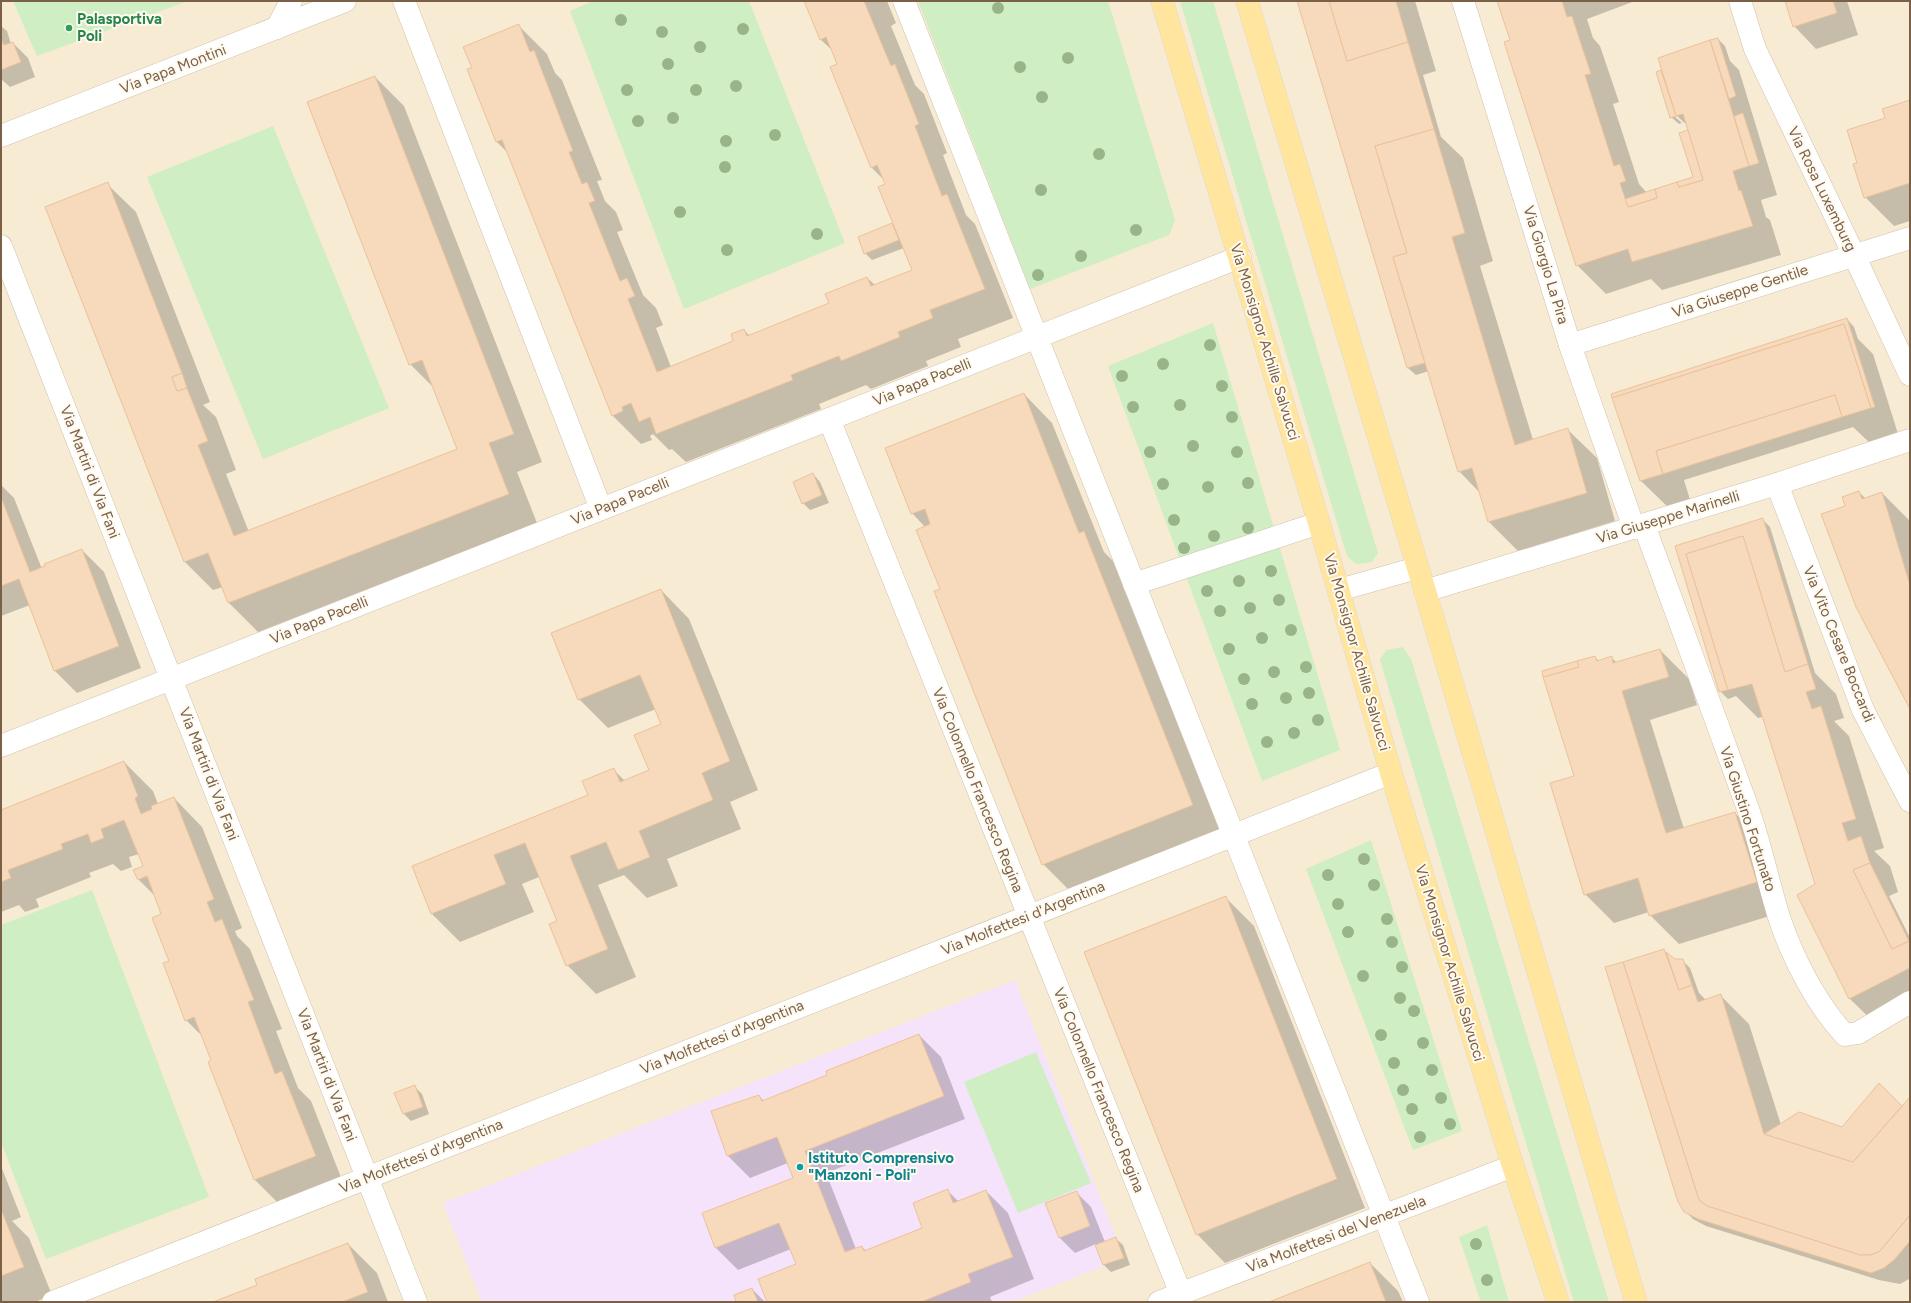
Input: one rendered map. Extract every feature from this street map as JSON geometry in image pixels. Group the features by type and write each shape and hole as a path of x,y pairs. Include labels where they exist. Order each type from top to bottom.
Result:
{"main road":[{"name":"Via Monsignor Achille Salvucci","path":"1162,1 1339,590 1391,773 1513,1166 1558,1302"},
{"path":"1247,1 1425,591 1636,1302"}],"street":[{"path":"277,28 291,1"},
{"name":"Via Papa Montini","path":"1,136 345,1"},
{"path":"404,1 602,509"},
{"path":"904,1 1418,1302"},
{"name":"Via Giorgio La Pira","path":"1463,1 1570,345 1639,526"},
{"name":"Via Rosa Luxemburg","path":"1740,1 1755,49 1910,375"},
{"name":"Via Giuseppe Gentile","path":"1570,345 1910,238"},
{"name":"Via Martiri di Via Fani","path":"1,246 416,1302"},
{"name":"Via Papa Pacelli","path":"1,746 1240,257"},
{"name":"Via Colonnello Francesco Regina","path":"829,419 1180,1294"},
{"name":"Via Giuseppe Marinelli","path":"1425,591 1777,484 1910,440"},
{"name":"Via Vito Cesare Boccardi","path":"1777,484 1863,710 1910,801"},
{"path":"1134,584 1319,523"},
{"name":"Via Giustino Fortunato","path":"1639,526 1749,811 1780,921 1795,956 1814,992 1832,1021 1845,1035 1858,1033 1910,1002"},
{"path":"1339,590 1417,568"},
{"name":"Via Molfettesi d'Argentina","path":"53,1302 1391,773"},
{"name":"Via Molfettesi del Venezuela","path":"1159,1302 1513,1166"}],"shaded area":[{"path":"1,1 1910,1 1910,1302 1,1302"},
{"path":"1015,980 1124,1258 1012,1302 482,1302 443,1203"}],"green space":[{"name":"Palasportiva Poli","path":"13,1 188,1 37,56"},
{"path":"593,1 749,1 845,243 684,309 570,11"},
{"path":"918,1 1108,1 1175,220 1169,235 1030,289"},
{"path":"1180,1 1213,1 1378,553 1372,562 1356,564 1347,556"},
{"path":"273,126 389,408 263,459 147,177"},
{"path":"1213,323 1340,750 1262,781 1108,366"},
{"path":"1403,647 1411,659 1609,1302 1574,1302 1380,660 1386,650"},
{"path":"1371,840 1462,1131 1413,1150 1306,869"},
{"path":"92,890 209,1197 46,1259 1,1142 1,925"},
{"path":"1036,1052 1091,1183 1018,1213 964,1082"},
{"path":"1487,1225 1509,1302 1481,1302 1459,1237"}],"building":[{"path":"804,1 864,1 891,66 895,64 919,124 915,126 942,196 947,194 985,289 930,310 933,318 898,332 900,337 841,361 839,356 791,375 793,380 656,434 650,417 639,422 631,403 622,407 623,411 612,416 502,140 496,142 467,69 472,68 463,47 519,24 530,52 534,50 573,151 569,152 582,184 587,182 595,201 589,203 620,281 627,278 635,296 628,299 657,372 733,341 731,334 744,329 747,336 829,303 825,294 867,277 871,286 912,270 878,187 885,184 877,165 871,168 830,67 837,64 826,37 820,40"},
{"path":"1297,1 1329,1 1347,61 1408,42 1434,129 1375,146 1407,253 1393,257 1425,363 1407,368"},
{"path":"1329,1 1396,1 1408,42 1347,61"},
{"path":"1497,1 1562,1 1567,17 1572,16 1591,74 1585,75 1614,166 1620,164 1626,181 1620,183 1628,207 1657,198 1655,189 1677,182 1679,187 1703,180 1683,114 1676,116 1658,58 1710,40 1749,166 1733,171 1753,226 1632,262 1628,249 1576,266 1504,42 1510,40"},
{"path":"1785,1 1833,1 1837,13 1793,27"},
{"path":"1,38 4,45 13,42 21,62 1,70"},
{"path":"1718,38 1736,96 1729,99 1710,40"},
{"path":"1661,70 1676,116 1670,118 1656,72"},
{"path":"375,76 514,434 489,443 509,494 228,603 208,553 184,562 45,207 108,182 182,373 172,377 177,391 187,388 208,441 198,445 234,536 457,449 422,360 409,365 307,102"},
{"path":"1910,100 1910,183 1864,198 1853,164 1857,163 1847,130 1885,118 1882,109"},
{"path":"1743,113 1759,163 1749,166 1734,116"},
{"path":"1434,129 1465,233 1452,237 1515,445 1568,428 1587,493 1488,522 1472,468 1458,472 1393,257 1407,253 1375,146"},
{"path":"1688,130 1703,180 1679,187 1677,182 1693,177 1679,133"},
{"path":"1655,189 1657,198 1628,207 1625,199"},
{"path":"892,223 899,240 864,254 858,237"},
{"path":"1847,318 1875,407 1871,408 1844,324 1612,398 1611,394"},
{"path":"1844,324 1871,408 1842,417 1835,395 1656,451 1663,474 1640,481 1612,398"},
{"path":"182,373 187,388 177,391 172,377"},
{"path":"1024,393 1079,533 1084,531 1193,805 1042,865 934,591 940,589 916,530 930,524 925,509 911,514 885,448"},
{"path":"1835,395 1842,417 1663,474 1656,451"},
{"path":"813,473 822,495 802,504 793,482"},
{"path":"1859,491 1862,499 1882,492 1910,585 1910,709 1856,607 1821,514 1845,506 1842,497"},
{"path":"1,497 30,572 45,566 44,564 82,549 119,646 54,671 19,579 1,586"},
{"path":"1763,518 1808,664 1785,672 1743,536 1686,554 1728,690 1719,692 1675,546"},
{"path":"1743,536 1785,672 1808,664 1816,689 1806,692 1812,709 1821,706 1856,819 1842,823 1848,841 1861,836 1870,863 1853,870 1892,949 1909,941 1910,944 1910,968 1849,999 1797,895 1815,884 1752,684 1728,690 1686,554"},
{"path":"661,589 730,761 702,773 713,800 639,831 650,857 618,870 606,842 570,856 608,949 566,966 549,924 557,921 525,843 494,855 506,884 431,914 412,866 588,795 582,781 614,768 620,782 649,770 634,735 661,724 640,675 578,700 551,633"},
{"path":"1660,649 1669,677 1622,691 1666,833 1735,812 1757,882 1649,916 1638,878 1584,895 1550,783 1574,776 1543,677 1579,667 1577,661 1595,656 1597,661 1612,656 1613,663"},
{"path":"1577,661 1579,667 1543,677 1542,671"},
{"path":"124,761 138,796 135,798 141,814 152,809 151,806 174,797 214,899 207,902 215,922 222,919 254,1000 248,1002 275,1074 282,1071 316,1156 254,1180 208,1062 211,1060 194,1017 185,1021 163,963 169,961 152,918 161,914 147,876 138,880 133,870 143,866 124,820 101,829 104,838 91,843 88,834 61,844 63,849 8,870 11,878 1,882 1,810"},
{"path":"1870,863 1909,941 1892,949 1853,870"},
{"path":"1226,896 1337,1179 1196,1235 1084,952"},
{"path":"1664,949 1679,990 1692,985 1698,1002 1721,994 1764,1134 1853,1162 1910,1097 1910,1215 1880,1251 1871,1255 1860,1255 1707,1206 1699,1200 1623,962"},
{"path":"1666,952 1675,959 1683,959 1692,985 1679,990"},
{"path":"1623,962 1699,1200 1707,1206 1860,1255 1871,1255 1880,1251 1910,1215 1910,1241 1895,1259 1884,1268 1871,1273 1698,1219 1684,1212 1678,1202 1605,967"},
{"name":"Istituto Comprensivo \"Manzoni - Poli\"","path":"919,1034 944,1096 805,1151 845,1252 862,1246 864,1251 922,1228 913,1203 948,1189 953,1203 986,1190 1013,1257 968,1274 971,1282 921,1302 767,1302 758,1279 796,1264 779,1223 715,1248 702,1213 793,1178 777,1137 727,1156 711,1111 759,1095 762,1101 827,1075 826,1071"},
{"path":"1879,1083 1902,1106 1853,1162 1764,1134 1799,1112 1842,1127"},
{"path":"415,1085 423,1107 403,1114 394,1093"},
{"path":"1077,1191 1090,1226 1059,1238 1045,1203"},
{"path":"1,1209 24,1267 1,1276"},
{"path":"1116,1237 1124,1258 1103,1265 1095,1245"},
{"path":"348,1243 368,1292 342,1302 213,1302 257,1285 255,1279"},
{"path":"1370,1262 1386,1302 1269,1302"},
{"path":"752,1288 758,1302 736,1302 734,1295"}],"place":[{"name":"Palasportiva Poli","path":"69,28"},
{"name":"Istituto Comprensivo \"Manzoni - Poli\"","path":"800,1167"}]}
